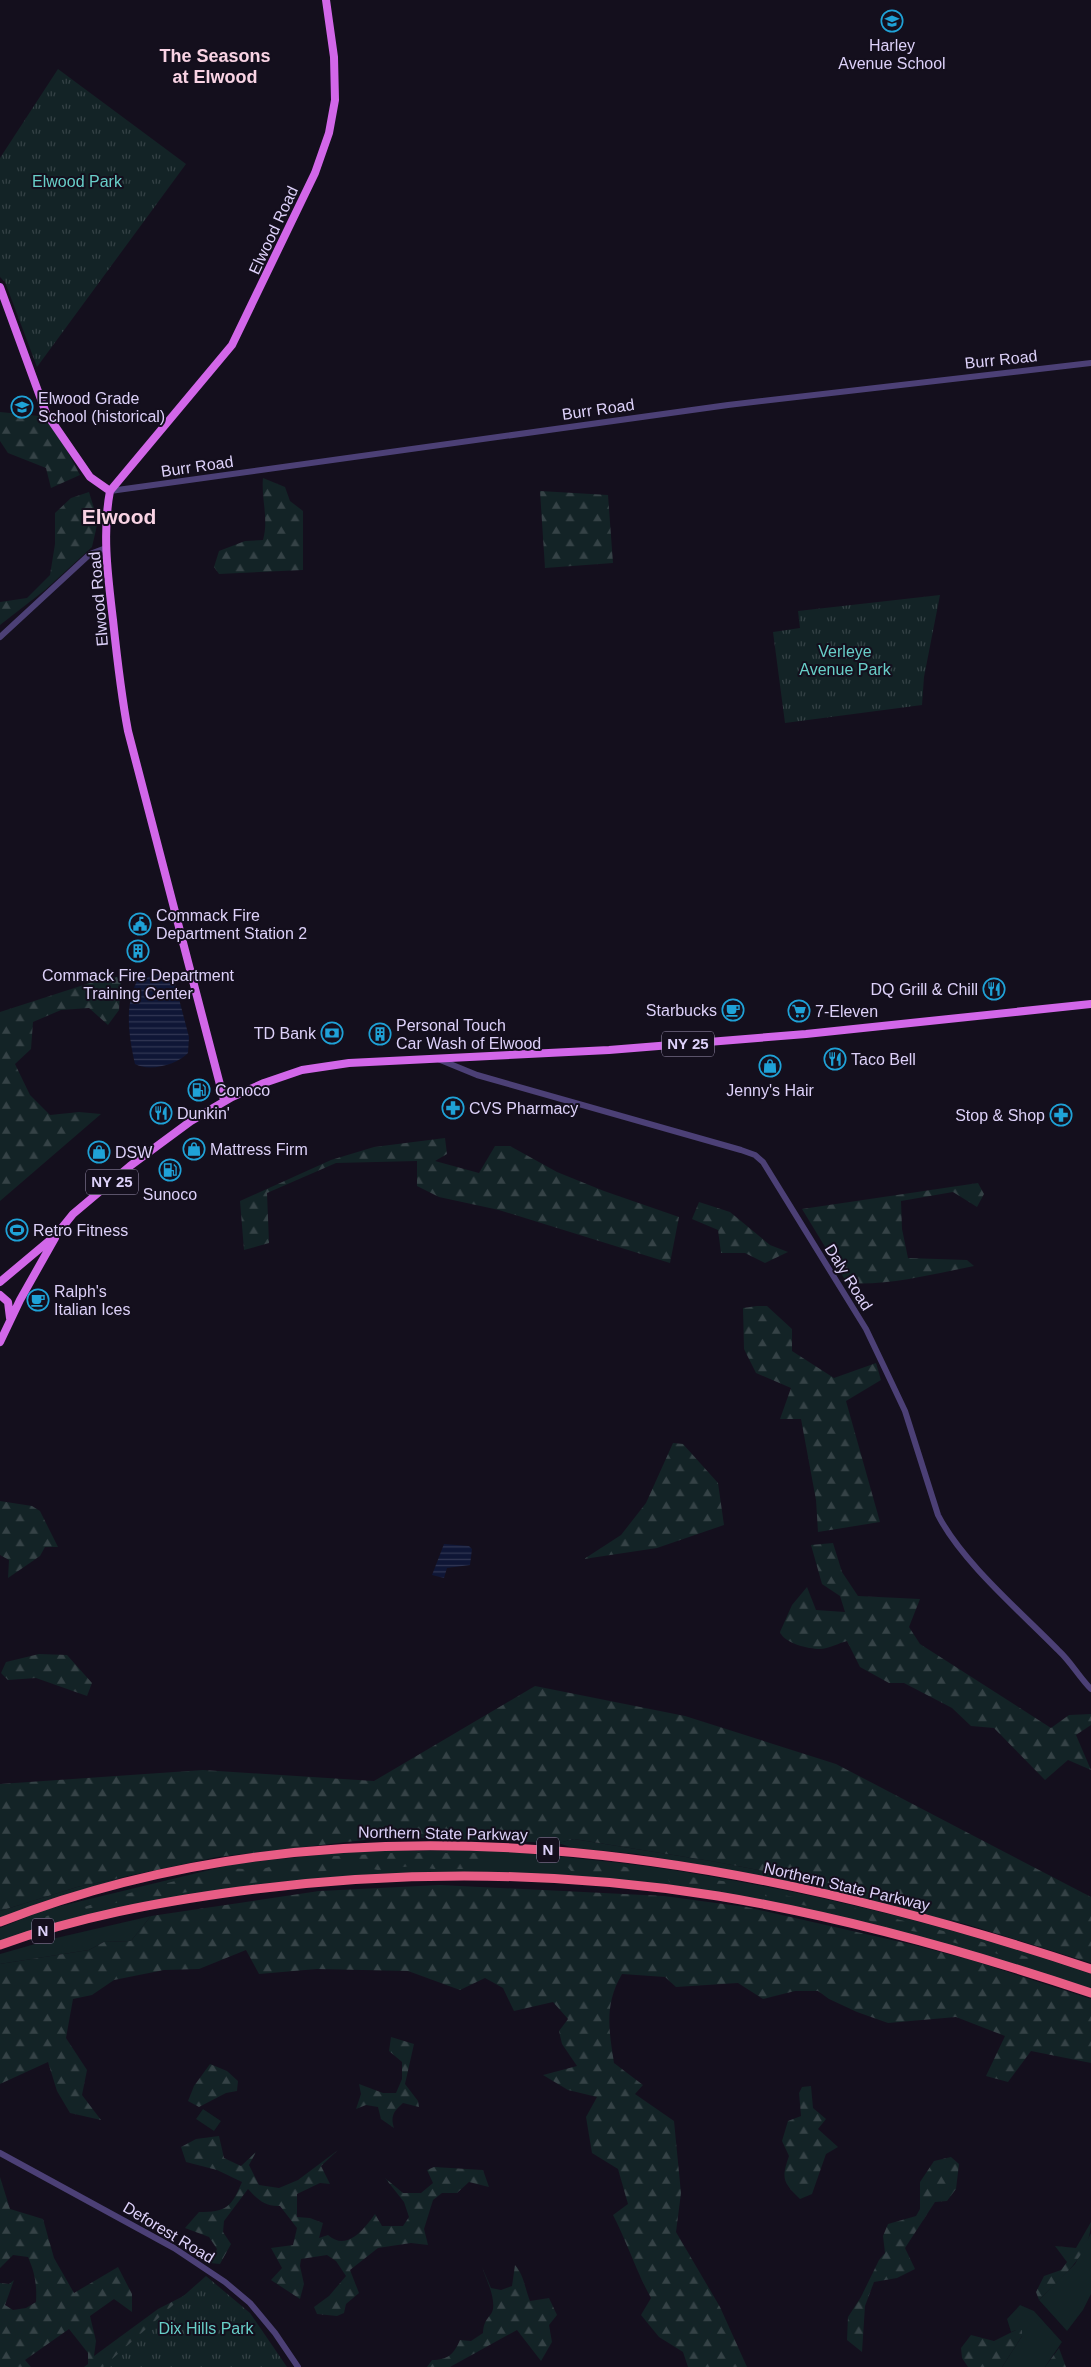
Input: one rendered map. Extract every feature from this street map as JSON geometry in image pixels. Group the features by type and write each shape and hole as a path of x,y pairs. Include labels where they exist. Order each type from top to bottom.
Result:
{"highway":[{"name":"Northern State Parkway","path":"0,1922 63,1900 112,1886 176,1871 243,1859 358,1846 434,1844 491,1846 550,1850 634,1860 782,1886 928,1920 1091,1969"},
{"name":"N","path":"0,1945 53,1928 135,1909 267,1888 342,1881 418,1877 551,1879 668,1889 791,1910 945,1948 1091,1993"}],"main road":[{"name":"Elwood Road","path":"224,1100 128,730 118,674 106,548 107,511 110,491 232,345 315,173 329,133 335,100 334,57 326,0"},
{"path":"0,288 46,413 90,477 110,491"},
{"name":"NY 25","path":"0,1282 56,1235 73,1214 130,1166 191,1121 224,1100 264,1082 320,1066 609,1050 813,1034 1091,1004"},
{"path":"0,1342 56,1235"},
{"path":"0,1295 8,1302 10,1321"}],"street":[{"name":"Burr Road","path":"110,491 728,405 1091,362"},
{"path":"0,637 90,554 106,548"},
{"name":"Daly Road","path":"437,1059 477,1075 741,1150 755,1155 763,1162 866,1329 888,1373 905,1410 938,1515 945,1530 1006,1598 1062,1653 1091,1689"},
{"name":"Deforest Road","path":"0,2152 171,2246 225,2282 250,2303 275,2333 298,2367"}],"green space":[{"name":"Elwood Park","path":"58,69 186,164 37,367 5,282 0,277 0,158"},
{"path":"0,412 49,417 80,475 51,488 46,468 8,453 0,441"},
{"path":"263,478 285,487 290,501 303,511 303,570 219,574 214,567 219,551 245,541 263,540 265,517"},
{"path":"540,491 608,495 613,563 545,568"},
{"path":"89,492 98,521 92,547 45,590 0,625 0,602 27,598 50,575 55,544 55,513 71,498"},
{"name":"Verleye Avenue Park","path":"940,595 924,677 922,705 785,723 773,632 800,628 798,611"},
{"path":"121,976 119,1010 108,1025 89,1008 61,1010 33,1022 31,1049 15,1064 30,1095 50,1115 79,1112 101,1114 0,1201 0,1012 96,981"},
{"path":"445,1138 447,1154 435,1161 479,1173 495,1146 510,1146 557,1172 604,1191 679,1217 670,1263 499,1210 439,1197 417,1186 417,1161 336,1163 267,1193 269,1243 244,1250 240,1201 331,1160 374,1147"},
{"path":"978,1183 984,1194 977,1207 953,1192 901,1201 902,1229 908,1258 967,1260 974,1266 895,1281 847,1283 802,1209"},
{"path":"699,1202 730,1212 770,1245 788,1252 765,1263 745,1253 721,1253 718,1230 692,1219"},
{"path":"767,1306 792,1329 792,1351 834,1378 876,1363 881,1380 846,1401 880,1522 818,1532 816,1500 801,1419 780,1419 791,1388 756,1373 744,1349 743,1308"},
{"path":"673,1443 683,1444 718,1483 724,1525 657,1548 584,1559 621,1535 646,1503"},
{"path":"0,1501 32,1506 40,1511 58,1547 45,1547 40,1556 8,1578 9,1560 0,1555"},
{"path":"833,1543 842,1572 858,1596 920,1599 909,1627 920,1644 1051,1728 1069,1715 1091,1714 1091,1725 1076,1735 1091,1770 1068,1760 1045,1780 994,1728 971,1726 952,1708 904,1683 889,1683 860,1667 847,1641 826,1648 815,1649 797,1645 782,1636 780,1632 792,1605 807,1587 816,1610 845,1612 840,1596 822,1584 811,1545"},
{"path":"39,1654 67,1655 92,1683 87,1696 36,1678 8,1680 1,1673 6,1662"},
{"path":"535,1686 685,1716 836,1764 1091,1897 1091,1963 844,1886 711,1861 574,1839 558,1843 390,1837 217,1857 77,1887 0,1911 0,1784 203,1770 374,1781"},
{"path":"574,1839 711,1861 844,1886 974,1926 712,1867 636,1854 573,1848 558,1843"},
{"path":"494,1850 659,1868 768,1887 877,1911 985,1940 1091,1974 1091,1991 758,1901 493,1874 236,1889 0,1943 0,1928 44,1910 234,1864 356,1851"},
{"path":"478,1853 485,1854 489,1859 481,1869 434,1869 411,1866 378,1870 363,1867 358,1862 358,1855"},
{"path":"330,1856 350,1856 348,1864 329,1870 284,1874 275,1876 273,1880 125,1901 86,1909 84,1907 178,1880 236,1869 259,1870 281,1863 311,1861"},
{"path":"569,1861 622,1866 632,1869 636,1876 631,1878 571,1871 566,1865"},
{"path":"675,1875 730,1882 734,1885 729,1890 718,1891 669,1882 668,1876"},
{"path":"129,1876 36,1904 0,1919 0,1911 77,1887"},
{"path":"440,1885 664,1896 746,1907 914,1945 974,1961 1091,1999 1091,2063 1031,2051 1008,2082 986,2076 1005,2036 956,2017 888,2023 857,2012 829,1999 818,1991 795,1991 763,1999 738,1983 676,1987 665,1977 622,1974 612,1996 609,2018 614,2063 643,2085 635,2094 674,2121 681,2193 676,2232 720,2307 747,2367 688,2367 683,2352 659,2337 641,2315 651,2298 613,2215 628,2204 618,2169 592,2153 586,2117 597,2097 568,2090 543,2075 577,2066 562,2044 559,2031 568,2019 553,2002 514,2011 503,1988 485,1978 460,1990 408,1971 317,1969 259,1974 246,1950 199,1969 164,1970 114,1980 92,1995 73,1999 66,2038 87,2070 82,2095 101,2120 70,2113 57,2091 48,2062 0,2084 0,1964 89,1950 104,1942 131,1941 151,1916 319,1891"},
{"path":"767,1892 857,1909 967,1937 1036,1960 1036,1964 1029,1966 995,1953 987,1953 918,1932 883,1926 858,1916 767,1898 765,1896"},
{"path":"73,1911 44,1924 27,1928 13,1928 58,1912"},
{"path":"151,1916 131,1941 104,1942 89,1950 0,1964 0,1954 56,1938"},
{"path":"391,2037 414,2044 405,2084 418,2101 419,2107 403,2103 394,2114 392,2120 394,2128 381,2119 378,2107 366,2105 356,2109 361,2094 359,2084 383,2093 396,2093 402,2079 402,2062 389,2051"},
{"path":"210,2064 227,2071 238,2081 237,2091 226,2093 199,2107 188,2101 194,2086"},
{"path":"811,2086 813,2108 826,2119 818,2129 838,2147 826,2154 812,2194 800,2199 785,2180 784,2175 789,2156 782,2141 788,2121 801,2116 799,2093 802,2087"},
{"path":"203,2109 221,2121 214,2131 196,2119"},
{"path":"219,2136 224,2158 241,2166 256,2152 249,2165 259,2185 279,2188 298,2180 338,2150 321,2166 330,2184 320,2183 297,2194 297,2217 310,2218 323,2223 319,2238 328,2235 335,2240 348,2240 360,2232 375,2214 382,2226 403,2226 409,2217 404,2202 385,2178 403,2193 421,2193 433,2183 427,2170 434,2167 483,2170 489,2187 469,2182 457,2193 442,2193 433,2200 424,2229 428,2245 411,2243 378,2248 350,2270 359,2293 346,2304 344,2313 337,2316 317,2314 314,2307 329,2296 346,2276 336,2261 327,2255 301,2259 300,2266 304,2284 300,2299 271,2280 282,2268 271,2248 293,2245 297,2228 280,2206 262,2202 248,2189 224,2221 223,2232 231,2244 220,2264 210,2263 217,2249 209,2237 185,2228 199,2212 216,2211 227,2207 242,2182 217,2170 186,2162 181,2147 196,2139"},
{"path":"951,2157 959,2164 956,2189 947,2201 935,2202 905,2248 915,2269 897,2278 874,2282 865,2306 862,2352 847,2340 848,2317 861,2297 879,2260 885,2253 883,2236 888,2224 916,2216 920,2209 920,2182 934,2161"},
{"path":"0,2177 10,2209 43,2219 54,2258 74,2293 118,2267 132,2294 132,2312 114,2299 90,2316 96,2341 94,2356 158,2309 197,2289 165,2367 84,2367 88,2364 88,2353 69,2329 25,2360 31,2367 0,2367 0,2283 9,2284 14,2280 5,2305 13,2310 26,2308 36,2302 36,2285 28,2257 13,2255 0,2268"},
{"path":"1091,2222 1090,2234 1080,2256 1065,2275 1039,2300 1036,2292 1044,2276 1061,2270 1067,2262 1055,2246 1076,2248"},
{"path":"1091,2233 1091,2294 1083,2310 1067,2331 1039,2300 1075,2264"},
{"path":"515,2265 530,2301 549,2298 557,2315 549,2325 552,2342 541,2361 517,2330 450,2367 427,2367 432,2360 442,2359 450,2355 460,2340 471,2341 483,2333 486,2321 492,2312 493,2304 482,2267 491,2288 501,2290 512,2286"},
{"name":"Dix Hills Park","path":"206,2276 250,2313 287,2367 103,2367"},
{"path":"1020,2305 1034,2311 1062,2342 1045,2367 1002,2367 1022,2336 1016,2330 1011,2332 1007,2319"},
{"path":"1016,2330 1022,2330 1022,2336 1002,2367 968,2367 962,2358 961,2348 971,2335 994,2341"},
{"path":"1059,2348 1066,2367 1045,2367"}],"water":[{"path":"164,972 173,976 189,1037 188,1053 177,1061 163,1066 141,1066 135,1064 131,1043 130,1001 137,981"},
{"path":"444,1544 469,1546 472,1549 470,1565 447,1568 444,1578 432,1575"}],"place":[{"name":"Harley Avenue School","path":"892,21"},
{"name":"Elwood Grade School (historical)","path":"22,407"},
{"name":"Commack Fire Department Station 2","path":"140,924"},
{"name":"Commack Fire Department Training Center","path":"138,951"},
{"name":"DQ Grill & Chill","path":"994,989"},
{"name":"Starbucks","path":"733,1010"},
{"name":"7-Eleven","path":"799,1011"},
{"name":"TD Bank","path":"332,1033"},
{"name":"Personal Touch Car Wash of Elwood","path":"380,1034"},
{"name":"Taco Bell","path":"835,1059"},
{"name":"Jenny's Hair","path":"770,1066"},
{"name":"Conoco","path":"199,1090"},
{"name":"CVS Pharmacy","path":"453,1108"},
{"name":"Dunkin'","path":"161,1113"},
{"name":"Stop & Shop","path":"1061,1115"},
{"name":"Mattress Firm","path":"194,1149"},
{"name":"DSW","path":"99,1152"},
{"name":"Sunoco","path":"170,1170"},
{"name":"Retro Fitness","path":"17,1230"},
{"name":"Ralph's Italian Ices","path":"38,1300"}],"district":[{"name":"The Seasons at Elwood","path":"215,66"},
{"name":"Elwood","path":"119,517"}]}
